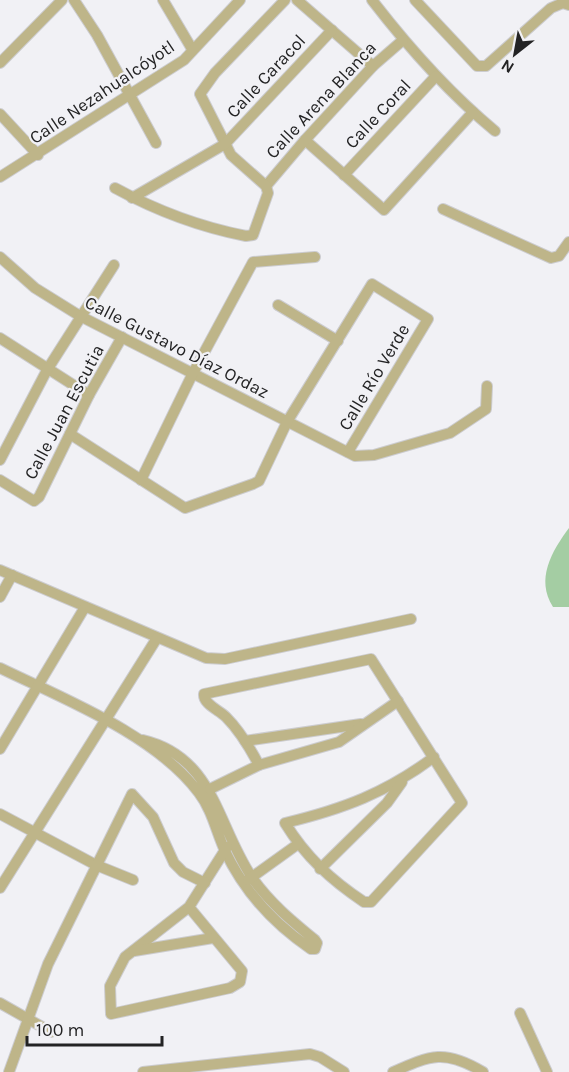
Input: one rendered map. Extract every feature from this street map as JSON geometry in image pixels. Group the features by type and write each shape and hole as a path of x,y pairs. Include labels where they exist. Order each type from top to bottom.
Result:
{"street":[{"path":"0,63 62,0"},
{"path":"74,0 156,143"},
{"path":"163,0 192,49"},
{"name":"Calle Nezahualcóyotl","path":"0,177 131,96 184,60 240,0"},
{"path":"115,188 132,198 204,228 246,236 253,234 268,193 266,186 231,155 200,97 200,91 285,0"},
{"path":"297,0 373,66"},
{"path":"372,0 403,40 436,76 495,130"},
{"path":"415,0 477,66 486,66 551,8 563,3 569,5"},
{"name":"Calle Caracol","path":"132,198 225,144 332,30"},
{"name":"Calle Arena Blanca","path":"266,186 373,66 403,40"},
{"name":"Calle Coral","path":"344,175 436,76"},
{"path":"305,140 384,210 473,112"},
{"path":"0,114 38,155"},
{"path":"443,209 551,258 559,256 569,242"},
{"name":"Calle Gustavo Díaz Ordaz","path":"0,257 34,288 80,316 192,375 348,452"},
{"path":"141,480 192,375 253,262 315,257"},
{"path":"0,460 47,370 114,265"},
{"name":"Calle Río Verde","path":"338,341 372,284 428,320 348,452"},
{"path":"70,434 185,508 259,481 287,422 338,341 278,305"},
{"path":"0,338 89,395"},
{"name":"Calle Juan Escutia","path":"0,480 34,501 89,395 122,338"},
{"path":"348,452 361,457 374,455 450,433 486,409 487,386"},
{"path":"0,570 198,656 225,659 411,619"},
{"path":"0,597 12,575"},
{"path":"0,749 85,607"},
{"path":"0,888 157,638"},
{"path":"259,765 245,741 227,718 207,703 204,694 371,659 434,757 462,803 371,902 364,902 320,869 298,844 285,823 335,811 402,781 434,757"},
{"path":"0,668 143,740 161,745 182,759 210,789 247,880 274,907 315,940 317,943 315,949 310,950 268,914 225,850 206,803 198,791 174,766 143,740"},
{"path":"210,789 259,765 339,742 398,701"},
{"path":"245,741 363,724"},
{"path":"320,869 387,804 402,781"},
{"path":"9,1072 48,964 132,794 153,817 174,863 183,872 205,883"},
{"path":"0,814 96,865 133,880"},
{"path":"189,907 242,971 240,982 230,988 111,1014 110,986 130,951 164,929 189,907 232,839"},
{"path":"247,880 298,844"},
{"path":"130,951 213,938"},
{"path":"0,1003 51,1032"},
{"path":"520,1013 547,1072"},
{"path":"143,1072 310,1054 320,1057 344,1072"},
{"path":"393,1072 428,1056 463,1061 483,1072"}],"green space":[{"path":"569,528 569,607 553,607 546,586 548,566"}]}
